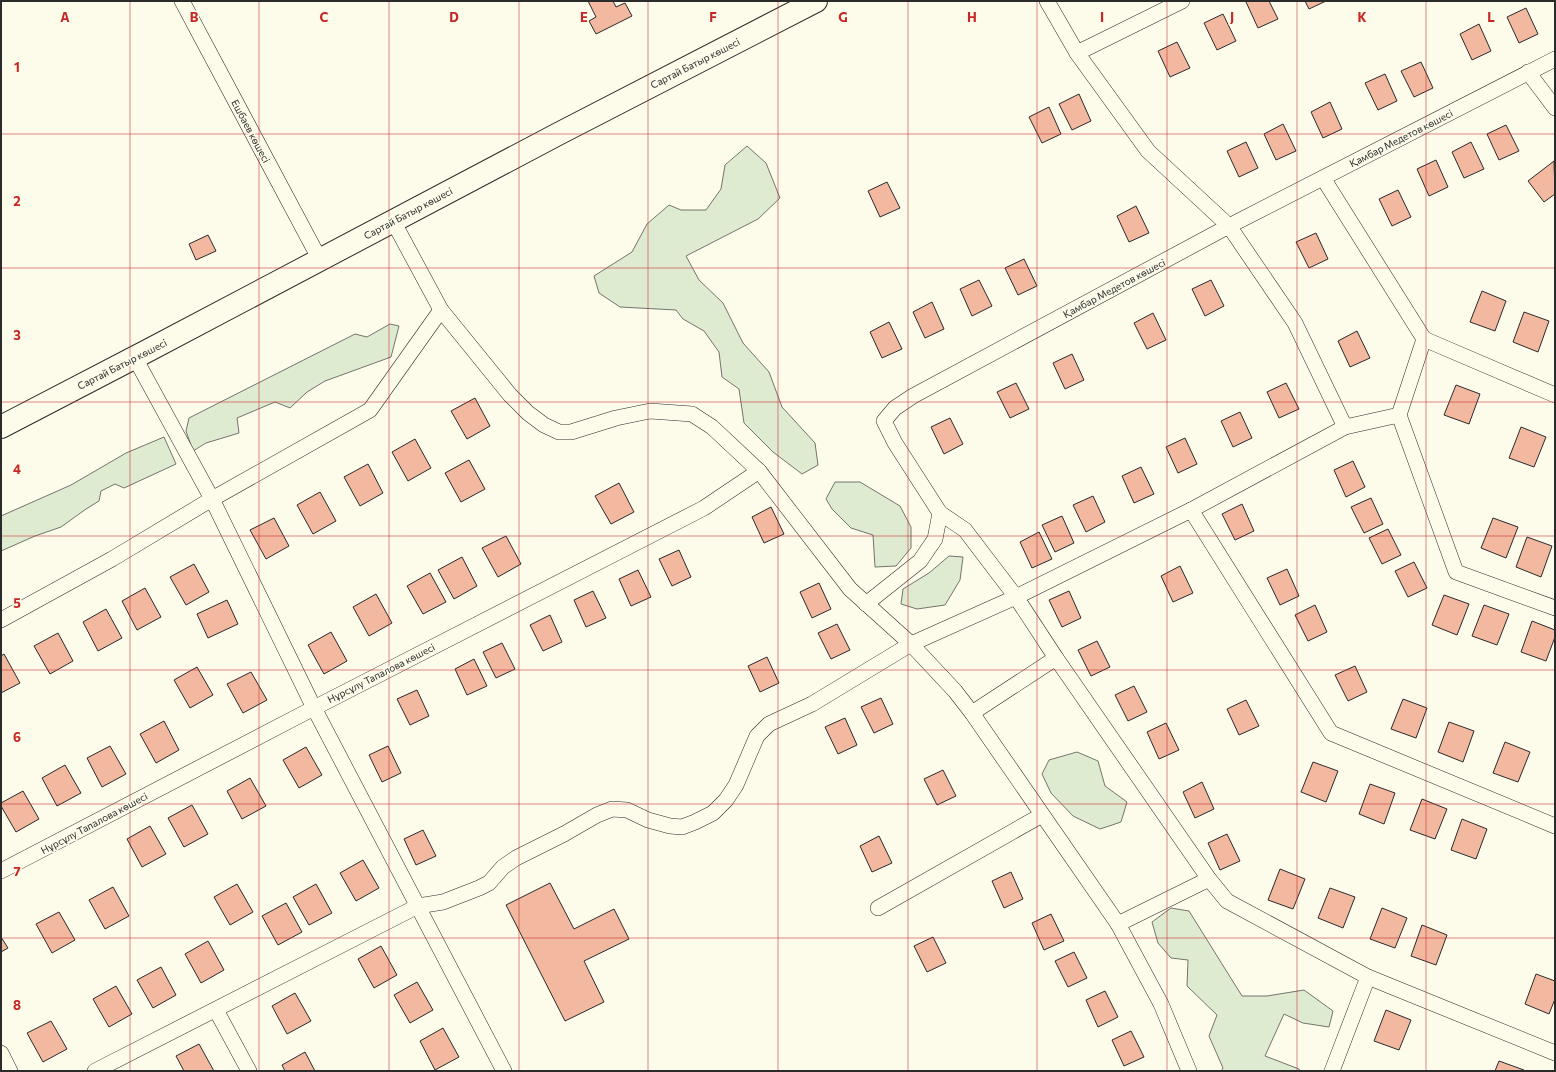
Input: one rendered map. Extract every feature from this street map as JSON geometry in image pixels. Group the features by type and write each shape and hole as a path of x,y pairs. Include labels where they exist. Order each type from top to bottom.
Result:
{"highway":[{"name":"Сартай Батыр көшесі","path":"1,427 320,260 560,132 789,7 816,1"}],"street":[{"name":"Ешбаев көшесі","path":"182,1 320,260"},
{"path":"1047,1 1077,53 1148,151 1229,226 1295,323 1345,427"},
{"path":"1077,53 1182,1"},
{"name":"Қамбар Медетов көшесі","path":"940,513 895,443 884,421 895,408 913,396 1229,226 1555,59"},
{"path":"1528,72 1555,108"},
{"path":"1323,178 1424,340 1555,395"},
{"path":"393,221 441,310 510,395 528,413 559,432 571,432 616,418 650,411 692,414 712,427 759,471 850,589 911,644 955,691 972,713 1118,924 1161,1004 1189,1071"},
{"path":"1,620 112,559 212,499 370,410 441,310"},
{"path":"1424,340 1399,415 1456,572 1555,608"},
{"path":"135,358 212,499 314,708 504,1071"},
{"path":"95,1071 418,906 443,902 489,883 503,867 516,858 564,834 597,815 612,809 627,810 648,820 670,826 682,827 713,813 726,800 736,785 757,736 768,724 812,704 911,644 1016,597 1191,510 1345,427 1399,415"},
{"name":"Нұрсұлу Тапалова көшесі","path":"1,871 314,708 704,508 759,471"},
{"path":"1191,510 1331,734 1555,826"},
{"path":"866,604 920,561 936,539 940,513 965,530 1016,597 1056,658 1209,879 1228,901 1368,977 1555,1053"},
{"path":"972,713 1056,658"},
{"path":"878,908 1042,815"},
{"path":"1118,924 1209,879"},
{"path":"1332,1071 1368,977"},
{"path":"216,1010 249,1071"},
{"path":"1,1054 10,1071"}],"green space":[{"path":"747,146 766,163 780,198 758,219 686,256 699,280 723,303 743,343 769,372 782,407 815,443 818,465 802,474 773,452 744,423 739,389 722,377 719,352 704,331 683,319 676,310 620,307 599,293 594,276 632,252 647,224 669,205 681,210 706,210 721,189 725,165"},
{"path":"390,324 399,326 391,357 325,381 307,392 290,408 275,402 237,418 239,433 206,443 193,451 186,431 189,418 355,334 367,337"},
{"path":"164,437 176,464 124,488 115,484 101,491 99,501 61,527 35,536 1,551 1,516 71,485 126,453"},
{"path":"835,482 860,482 900,506 911,527 911,548 896,566 875,567 873,535 851,528 832,509 826,499"},
{"path":"949,556 963,557 960,580 945,605 917,609 901,604 903,589 929,573"},
{"path":"1077,752 1098,761 1105,786 1127,802 1121,822 1100,829 1073,816 1051,793 1042,774 1049,760"},
{"path":"1171,908 1189,911 1242,996 1267,996 1304,990 1333,1011 1329,1027 1303,1023 1284,1014 1265,1056 1299,1069 1300,1071 1221,1071 1223,1068 1209,1036 1217,1015 1187,986 1188,960 1171,958 1158,943 1152,922"}],"building":[{"path":"588,1 613,1 616,7 625,3 632,16 596,34 589,21 596,17"},
{"path":"1269,1 1278,19 1258,28 1246,2"},
{"path":"1305,1 1326,1 1309,9"},
{"path":"1526,8 1538,34 1519,43 1507,17"},
{"path":"1223,14 1236,41 1217,50 1204,23"},
{"path":"1479,24 1491,51 1472,60 1460,34"},
{"path":"1177,42 1190,68 1170,77 1158,51"},
{"path":"1421,62 1433,88 1414,97 1401,71"},
{"path":"1385,74 1397,101 1378,110 1365,83"},
{"path":"1079,94 1091,121 1072,130 1059,104"},
{"path":"1330,102 1342,129 1323,138 1311,112"},
{"path":"1049,107 1061,134 1042,143 1029,117"},
{"path":"1283,124 1296,151 1276,160 1264,134"},
{"path":"1506,125 1519,151 1499,160 1487,134"},
{"path":"1246,142 1258,168 1239,177 1227,151"},
{"path":"1471,142 1484,169 1464,178 1452,152"},
{"path":"1436,160 1448,187 1429,196 1417,169"},
{"path":"1554,161 1555,194 1544,202 1528,181"},
{"path":"887,182 900,208 880,217 868,191"},
{"path":"1398,190 1411,217 1392,226 1379,199"},
{"path":"1136,206 1149,233 1129,242 1117,216"},
{"path":"1316,233 1328,259 1309,268 1296,242"},
{"path":"208,235 216,251 196,260 189,244"},
{"path":"1024,259 1037,286 1018,295 1005,268"},
{"path":"979,280 992,306 972,316 960,289"},
{"path":"1211,280 1224,306 1205,316 1192,289"},
{"path":"1482,291 1506,301 1495,331 1470,322"},
{"path":"932,302 944,329 925,338 913,312"},
{"path":"1524,312 1549,321 1538,352 1513,342"},
{"path":"1153,313 1166,340 1147,349 1134,323"},
{"path":"889,322 902,349 882,358 870,332"},
{"path":"1357,331 1370,358 1350,367 1338,341"},
{"path":"1072,354 1084,380 1065,389 1053,363"},
{"path":"1016,383 1029,409 1010,418 997,392"},
{"path":"1286,383 1299,409 1279,418 1267,392"},
{"path":"1456,385 1480,394 1469,424 1444,415"},
{"path":"475,398 490,426 467,439 451,411"},
{"path":"1240,412 1252,438 1233,447 1221,421"},
{"path":"950,418 963,444 944,454 931,427"},
{"path":"1521,427 1546,437 1534,467 1509,458"},
{"path":"1185,438 1197,464 1178,473 1166,447"},
{"path":"415,439 431,468 408,481 392,452"},
{"path":"469,460 485,489 461,502 445,473"},
{"path":"1353,461 1365,487 1346,497 1334,470"},
{"path":"368,464 383,493 360,506 344,477"},
{"path":"1141,467 1154,494 1134,503 1122,476"},
{"path":"619,483 634,512 611,524 595,496"},
{"path":"320,492 336,521 313,534 297,505"},
{"path":"1093,496 1105,522 1086,532 1073,505"},
{"path":"1371,498 1383,524 1364,533 1351,507"},
{"path":"1242,504 1254,531 1235,540 1222,514"},
{"path":"771,507 784,534 764,543 752,517"},
{"path":"1062,516 1074,543 1055,552 1042,525"},
{"path":"274,518 289,546 266,559 250,530"},
{"path":"1493,518 1518,527 1506,558 1481,548"},
{"path":"1388,529 1401,555 1382,564 1369,538"},
{"path":"1039,532 1052,559 1032,568 1020,542"},
{"path":"506,536 521,564 498,577 482,548"},
{"path":"1527,537 1552,546 1541,577 1516,567"},
{"path":"679,550 691,577 672,586 659,559"},
{"path":"462,557 477,586 454,599 438,570"},
{"path":"1414,562 1427,588 1408,597 1395,571"},
{"path":"194,564 209,592 186,605 170,577"},
{"path":"1180,566 1193,593 1173,602 1161,576"},
{"path":"1287,569 1299,596 1280,605 1267,578"},
{"path":"638,570 651,597 631,606 619,579"},
{"path":"430,573 446,602 423,614 407,586"},
{"path":"819,583 831,609 812,618 800,592"},
{"path":"145,588 161,617 137,630 122,601"},
{"path":"593,591 606,618 586,627 574,600"},
{"path":"1069,591 1081,618 1062,627 1049,600"},
{"path":"376,594 392,623 369,636 353,607"},
{"path":"1444,595 1469,604 1457,635 1432,625"},
{"path":"227,600 238,624 208,638 197,614"},
{"path":"1315,605 1327,632 1308,641 1295,615"},
{"path":"1484,605 1509,614 1497,645 1472,636"},
{"path":"106,609 122,638 98,651 83,622"},
{"path":"550,615 562,642 543,651 530,625"},
{"path":"1532,621 1555,630 1555,637 1546,661 1521,652"},
{"path":"837,624 850,650 831,659 818,633"},
{"path":"331,632 347,661 324,674 308,645"},
{"path":"58,633 73,661 50,674 34,646"},
{"path":"1097,641 1110,667 1091,676 1078,650"},
{"path":"502,643 515,669 496,678 483,652"},
{"path":"4,654 20,683 1,693 1,656"},
{"path":"767,657 779,683 760,692 748,666"},
{"path":"474,659 487,686 467,695 455,669"},
{"path":"1355,666 1367,692 1348,701 1335,675"},
{"path":"197,667 213,695 190,708 174,680"},
{"path":"251,672 267,700 243,713 227,684"},
{"path":"1134,686 1147,712 1128,721 1115,695"},
{"path":"417,690 429,716 410,725 397,699"},
{"path":"881,698 893,724 874,733 861,707"},
{"path":"1403,699 1427,708 1416,738 1391,729"},
{"path":"1246,700 1259,726 1239,735 1227,709"},
{"path":"845,718 857,745 838,754 825,727"},
{"path":"164,721 179,750 156,763 140,734"},
{"path":"1449,722 1474,731 1463,762 1438,752"},
{"path":"1166,723 1179,750 1159,759 1147,732"},
{"path":"1505,742 1530,752 1518,782 1493,773"},
{"path":"110,746 126,774 102,787 87,758"},
{"path":"388,746 401,773 382,782 369,755"},
{"path":"306,747 322,775 299,788 283,760"},
{"path":"1313,762 1338,771 1326,802 1301,792"},
{"path":"65,765 81,793 57,806 42,778"},
{"path":"943,770 956,796 937,805 924,779"},
{"path":"250,778 266,806 242,819 227,791"},
{"path":"1202,782 1214,809 1195,818 1183,792"},
{"path":"1370,784 1395,793 1384,824 1359,814"},
{"path":"23,791 39,819 16,832 1,806 1,803"},
{"path":"1422,799 1447,809 1435,839 1410,830"},
{"path":"192,805 208,834 184,847 168,818"},
{"path":"1462,819 1487,829 1476,859 1451,850"},
{"path":"150,826 166,854 142,867 127,839"},
{"path":"423,830 436,856 416,865 404,839"},
{"path":"1227,834 1240,861 1220,870 1208,843"},
{"path":"879,836 892,863 872,872 860,846"},
{"path":"363,860 379,888 356,901 340,873"},
{"path":"1280,869 1305,879 1293,909 1268,900"},
{"path":"1011,872 1023,899 1004,908 992,881"},
{"path":"550,883 574,929 614,909 629,939 584,961 604,1002 565,1021 506,905"},
{"path":"237,884 253,912 230,925 214,897"},
{"path":"316,884 332,913 309,925 293,897"},
{"path":"113,887 129,916 105,929 89,900"},
{"path":"1330,888 1355,897 1343,928 1318,918"},
{"path":"286,903 302,932 278,945 262,916"},
{"path":"1382,908 1407,918 1395,948 1370,939"},
{"path":"59,912 75,940 52,953 36,924"},
{"path":"1051,914 1064,941 1044,950 1032,923"},
{"path":"1422,925 1447,935 1436,965 1411,956"},
{"path":"1,937 8,948 1,952"},
{"path":"933,937 946,963 927,972 914,946"},
{"path":"208,941 224,970 201,983 185,954"},
{"path":"381,946 397,975 374,988 358,959"},
{"path":"1074,952 1087,978 1068,987 1055,961"},
{"path":"161,967 176,995 153,1008 137,980"},
{"path":"1536,974 1555,981 1555,999 1549,1014 1525,1004"},
{"path":"417,982 433,1010 410,1023 394,995"},
{"path":"116,986 132,1014 109,1027 93,999"},
{"path":"1105,991 1118,1017 1098,1027 1086,1000"},
{"path":"295,993 311,1021 287,1034 272,1006"},
{"path":"1386,1010 1411,1020 1399,1050 1374,1041"},
{"path":"51,1021 67,1049 43,1062 27,1033"},
{"path":"443,1028 459,1057 435,1070 420,1041"},
{"path":"1131,1031 1144,1057 1124,1066 1112,1040"},
{"path":"199,1044 214,1071 184,1071 176,1056"},
{"path":"305,1052 315,1071 285,1071 282,1065"},
{"path":"1499,1061 1524,1070 1524,1071 1495,1071"}]}
